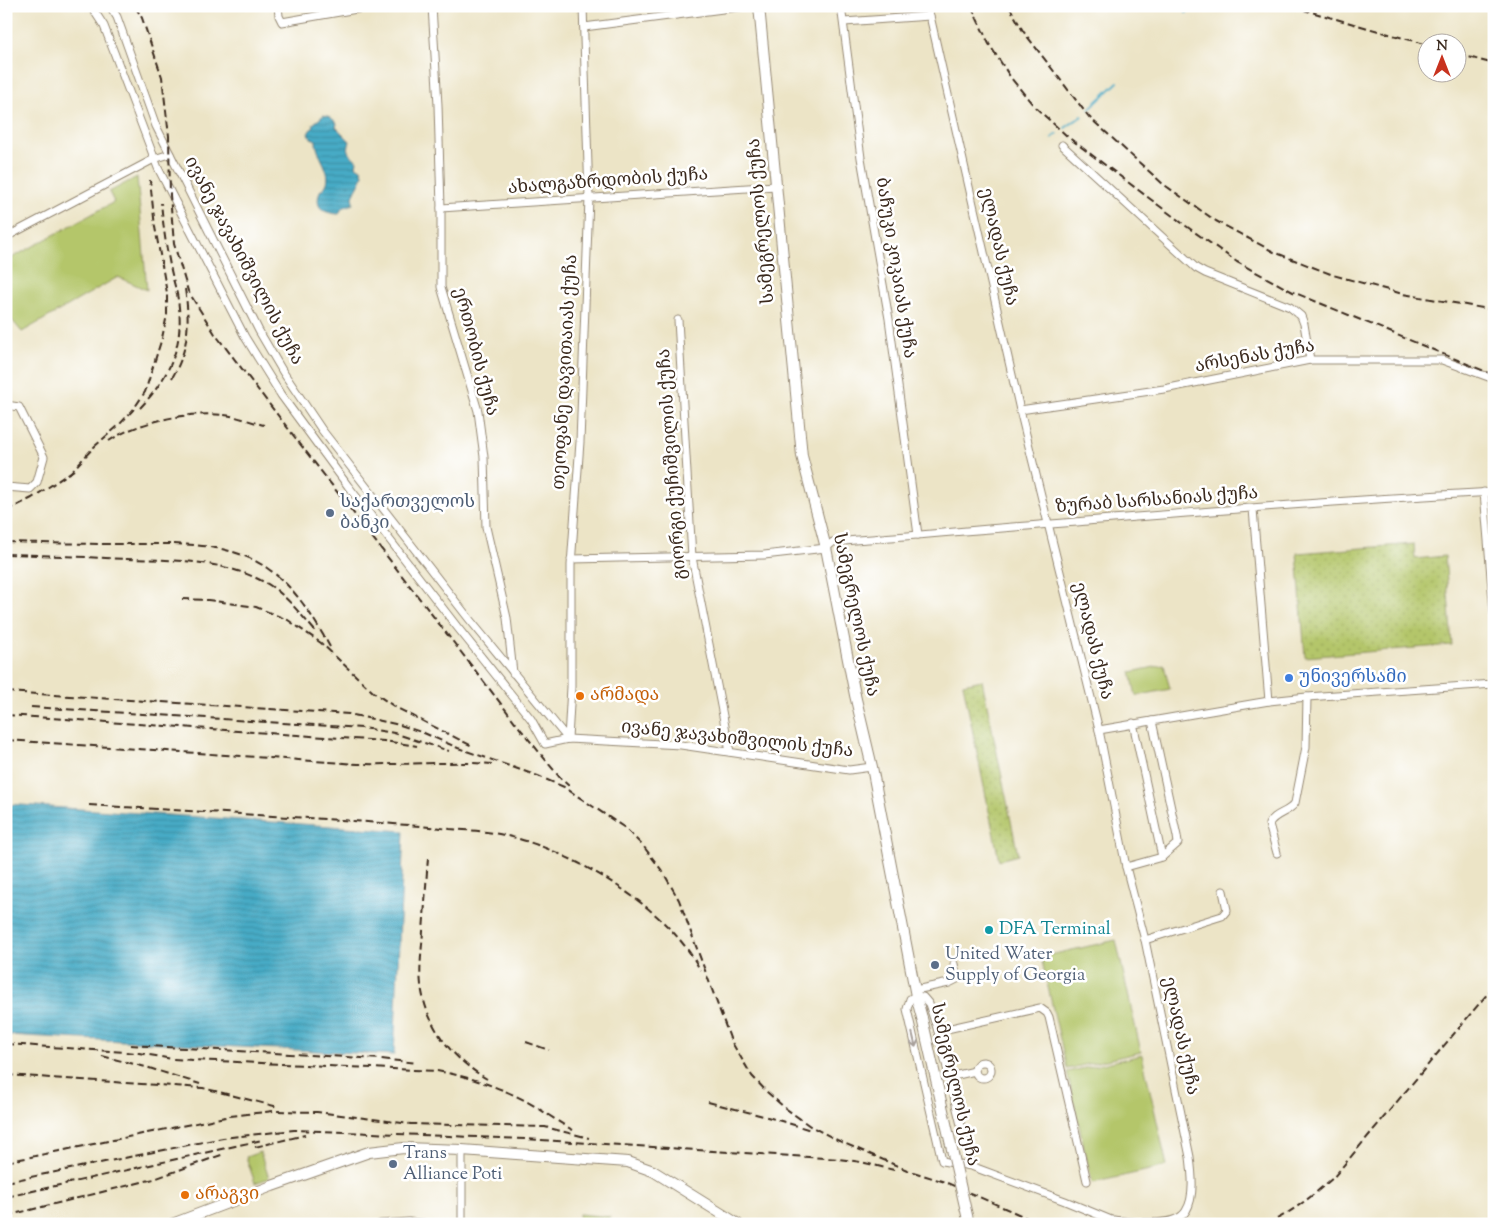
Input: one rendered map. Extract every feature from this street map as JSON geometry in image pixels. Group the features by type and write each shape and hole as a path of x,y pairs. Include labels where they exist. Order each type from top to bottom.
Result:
{"main road":[{"name":"სამეგრელოს ქუჩა","path":"759,6 802,456 826,548 855,695 872,767 916,993 969,1224"},
{"path":"172,1224 369,1152 404,1148 462,1150 634,1164 653,1171 738,1224"}],"street":[{"path":"91,6 104,26 154,159 170,195 245,337 280,395 348,486 531,719 545,744 568,738"},
{"name":"ივანე ჯავახიშვილის ქუჩა","path":"110,6 117,17 152,116 170,154 259,332 288,379 322,430 513,674 568,738 681,745 849,770 872,767"},
{"path":"278,6 282,22 374,6"},
{"name":"ერთობის ქუჩა","path":"432,6 442,208 442,287 478,410 484,457 486,527 506,618 513,674"},
{"name":"თეოფანე დავითაიას ქუჩა","path":"568,738 571,687 572,559 581,422 589,198 583,6"},
{"path":"584,27 746,6"},
{"name":"ბაჩუკი კოკაიას ქუჩა","path":"841,6 861,158 887,310 918,535"},
{"name":"ელადას ქუჩა","path":"916,993 910,999 907,1009 941,1160 971,1166 1116,1222 1149,1223 1178,1218 1186,1211 1192,1179 1190,1157 1145,940 1126,866 1099,730 1047,524 930,16 926,6"},
{"path":"844,22 930,16"},
{"path":"1062,144 1196,268 1290,307 1301,316 1310,360"},
{"path":"6,237 154,159 170,154"},
{"name":"ახალგაზრდობის ქუჩა","path":"442,208 776,186"},
{"name":"გიორგი ქუჩიშვილის ქუჩა","path":"678,320 692,557 730,752"},
{"name":"არსენას ქუჩა","path":"1020,410 1164,389 1310,360 1442,360 1494,379"},
{"path":"6,405 19,407 44,457 36,482 30,489 6,488"},
{"path":"1484,492 1494,613"},
{"name":"ზურაბ სარსანიას ქუჩა","path":"572,559 764,555 826,548 833,542 1047,524 1494,492"},
{"path":"1253,509 1269,701"},
{"path":"1099,730 1269,701 1494,684"},
{"path":"1277,853 1268,824 1274,817 1292,808 1295,803 1306,747 1307,697"},
{"path":"1126,866 1162,857 1178,844 1152,721"},
{"path":"1133,724 1162,857"},
{"path":"1145,940 1222,916 1227,910 1223,890"},
{"path":"916,993 957,979 954,964"},
{"path":"916,993 928,1001 938,1031 971,1166"},
{"path":"938,1031 1040,1008 1047,1013 1087,1182"},
{"path":"950,1077 975,1071"},
{"path":"462,1150 462,1224"},
{"path":"380,1224 409,1222 432,1224"}],"green space":[{"path":"137,177 147,290 118,277 22,332 6,313 6,261 114,202 109,192"},
{"path":"1414,544 1415,559 1445,556 1452,645 1305,657 1297,553"},
{"path":"1164,665 1170,689 1136,696 1131,672"},
{"path":"982,680 1018,855 999,860 963,684"},
{"path":"1116,940 1141,1052 1067,1069 1041,957"},
{"path":"1142,1055 1167,1166 1092,1183 1067,1072"},
{"path":"260,1152 269,1178 255,1183 246,1157"},
{"path":"579,1214 610,1217 610,1224 578,1224"}],"water":[{"path":"324,115 337,123 336,127 350,141 349,153 357,161 356,166 361,169 363,174 353,196 353,204 342,208 339,214 324,211 318,202 320,191 326,186 328,180 316,140 308,134 314,127 313,124"},
{"path":"6,804 404,831 394,1055 6,1035"}],"waterway":[{"path":"1186,13 1193,6"},
{"path":"1089,109 1118,82"},
{"path":"1065,128 1082,116"},
{"path":"1052,138 1057,134"}],"railway":[{"path":"135,6 142,18 162,77 169,136 170,195 174,244 188,291 215,334 522,731 561,779 569,786"},
{"path":"971,6 989,44 1011,78 1034,106 1068,137 1237,262 1293,292 1494,375"},
{"path":"1009,6 1023,31 1089,117 1163,184 1216,221 1274,252 1333,275 1403,294 1494,310"},
{"path":"1290,6 1418,42"},
{"path":"1468,57 1494,64"},
{"path":"69,474 133,410 145,392 162,338 167,315 167,293 155,227 150,180"},
{"path":"140,408 161,382 168,369 174,356 180,327 177,294 164,232 161,203"},
{"path":"172,378 182,356 187,335 185,289"},
{"path":"109,441 120,434 148,423 180,416 210,414 239,418 264,425"},
{"path":"6,511 32,498 74,470"},
{"path":"6,542 174,544 214,547 232,552 250,558 267,568 287,585 310,614 330,647"},
{"path":"6,554 196,562 231,569 248,574 279,592 316,632"},
{"path":"182,599 208,600 256,607 288,620 321,643 373,692 395,707 474,747"},
{"path":"6,692 349,714 400,725 424,733 458,748 564,787 625,828 644,847 663,872 679,900 731,1041 752,1076 767,1092 810,1126 837,1140 907,1170 945,1182 1041,1224"},
{"path":"31,707 363,728 394,733 449,751"},
{"path":"6,715 384,741 417,746"},
{"path":"6,740 358,764 492,764"},
{"path":"89,805 409,825 487,832 526,841 584,866 613,883 641,903 665,924 685,947 700,970"},
{"path":"428,858 420,964 424,1000 428,1014 443,1040 463,1062 487,1079"},
{"path":"1266,1224 1293,1209 1333,1178 1494,986"},
{"path":"526,1042 549,1050"},
{"path":"6,1044 139,1053 172,1059 437,1071 471,1079 503,1090 573,1130"},
{"path":"130,1045 381,1059 417,1063"},
{"path":"102,1056 146,1067 200,1084"},
{"path":"6,1075 203,1088 278,1107"},
{"path":"708,1102 811,1130"},
{"path":"6,1162 230,1116 274,1111 317,1112 411,1124 545,1127 589,1138"},
{"path":"6,1182 223,1138 294,1130 526,1139 839,1159 894,1170"},
{"path":"255,1147 305,1135"},
{"path":"6,1197 262,1140"},
{"path":"6,1216 154,1179 224,1154"}],"place":[{"name":"საქართველოს ბანკი","path":"330,513"},
{"name":"უნივერსამი","path":"1289,678"},
{"name":"არმადა","path":"580,696"},
{"name":"DFA Terminal","path":"989,930"},
{"name":"United Water Supply of Georgia","path":"935,965"},
{"name":"Trans Alliance Poti","path":"393,1164"},
{"name":"არაგვი","path":"185,1195"}]}
